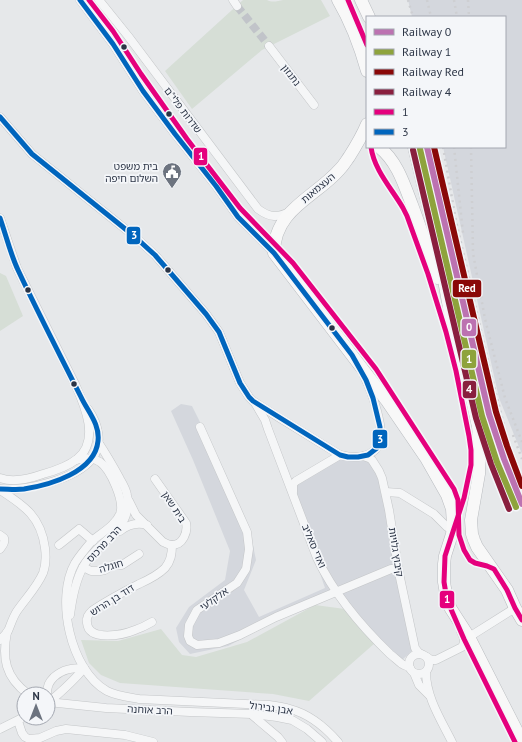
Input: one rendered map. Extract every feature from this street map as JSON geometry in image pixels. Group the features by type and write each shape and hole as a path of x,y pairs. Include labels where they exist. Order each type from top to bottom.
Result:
{"highway":[{"path":"338,0 356,38 366,68"},
{"path":"361,0 369,16"},
{"name":"העצמאות","path":"274,253 277,232 283,220 293,209 340,170 362,138 366,127"},
{"path":"352,152 366,145"},
{"path":"380,148 397,168 403,181 451,319 466,373 478,427 480,452 479,474 471,520 472,534 477,547 518,607 522,620"},
{"path":"414,148 438,247 451,319"},
{"name":"שדרות פלי\"ם","path":"274,253 387,401 426,458 449,499 452,509 453,525 452,534 445,556 445,591 451,609 522,741"}],"street":[{"name":"שדרות פלי\"ם","path":"80,0 113,44 143,91 238,217 274,253"},
{"name":"שדרות פלי\"ם","path":"99,0 128,36 258,209 265,214 276,216 287,213 293,209"},
{"name":"נתנזון","path":"269,46 314,105"},
{"path":"0,117 8,127"},
{"path":"0,122 8,127"},
{"name":"ואדי סאליב","path":"8,127 32,154 134,236 155,255 206,314 219,332 240,383 253,401 268,428 317,558 323,570 345,603 366,629 392,655 412,671"},
{"path":"0,218 17,268 83,402 88,422 88,441 84,451 76,460"},
{"path":"253,401 340,455 348,457 362,456 372,452 379,444 380,427 373,398 366,380 352,355"},
{"path":"0,489 21,489 56,481 80,469 92,459 98,442 97,425 83,402"},
{"name":"אלקלעי","path":"200,427 247,532 249,549 246,569 237,583 197,610 189,625 188,636 190,641 197,645 218,643 240,635 276,617 323,597"},
{"name":"הרב מרכוס","path":"69,628 74,592 83,567 93,552 119,529 126,516 128,503 125,488 113,465 98,442"},
{"path":"293,494 292,487 296,481 340,455"},
{"name":"קיבוץ גלויות","path":"362,456 369,458 375,464 386,492 399,573 415,648 424,656"},
{"path":"2,479 12,480 33,478 76,460 87,458 92,459"},
{"name":"הרב מרכוס","path":"84,668 75,652 69,628 66,601 68,580 72,568 79,556 93,541 114,523 120,513 121,508 118,492 106,469 99,462 92,459"},
{"name":"בית שאן","path":"155,479 184,519 187,528 184,538 172,545"},
{"path":"0,489 34,516 38,522 43,537 46,559 43,573 0,640"},
{"path":"386,492 400,493 434,514 447,527"},
{"path":"127,495 135,512 163,542 172,545"},
{"path":"112,536 124,527 135,523 148,525"},
{"path":"58,545 79,529 93,541"},
{"path":"0,535 5,541 0,549"},
{"name":"דוד בן הרוש","path":"152,622 135,630 109,636 100,635 91,631 87,626 86,620 88,614 99,606 156,575 165,568 170,561 172,545"},
{"name":"חוגלה","path":"83,567 94,571 105,570 113,565 122,565 139,554"},
{"path":"323,597 391,569 396,569 399,573"},
{"path":"323,597 335,598 345,603"},
{"path":"429,695 419,685 412,671 409,662 412,656 417,654 431,660 436,660 462,647 467,638 518,607"},
{"path":"7,631 5,647 6,665 20,686"},
{"path":"424,656 428,660 429,666 426,672 429,695 452,742"},
{"path":"48,686 50,681 66,669 84,668"},
{"path":"56,696 66,688 84,668"},
{"name":"הרב אוחנה","path":"84,668 95,681 106,690 119,696 139,699 242,704"},
{"path":"412,671 420,674 426,672"},
{"name":"הרב אוחנה","path":"56,703 106,708 252,714"},
{"name":"אבן גבירול","path":"242,704 269,705 290,708 304,714 318,723 331,733 338,742"},
{"path":"252,714 282,742"},
{"name":"אבן גבירול","path":"252,714 292,720 308,729 322,742"},
{"path":"0,729 16,721"},
{"path":"20,726 22,733 29,740 40,738 56,731 66,729 125,734 153,742"}],"shaded area":[{"path":"243,0 267,0 273,2 283,0 321,0 330,16 262,50 192,109 165,71"},
{"path":"408,0 522,0 522,454 499,398 443,148 506,148 506,16 412,16"},
{"path":"0,273 6,276 23,316 0,331"},
{"path":"181,404 192,406 250,531 256,560 244,590 259,617 325,588 293,494 292,487 332,459 358,457 375,464 415,648 401,661 368,629 335,590 228,646 190,654 179,642 176,628 189,607 225,580 230,551 193,460 171,411"},
{"path":"315,605 345,609 375,643 309,701 273,694 120,683 101,675 89,663 81,640 118,641 161,629 182,655 196,657 247,642"}],"tunnel":[{"path":"237,6 269,46"}],"railway":[{"path":"408,0 413,16"},
{"path":"427,0 431,16"},
{"path":"454,0 457,16"},
{"path":"468,0 469,16"},
{"path":"443,148 456,221 490,370 506,433 522,476"},
{"path":"454,148 463,233"},
{"path":"471,148 473,253 485,319 505,398 522,442"},
{"path":"513,435 522,459"}],"rail line":[{"name":"0","path":"427,148 489,414 504,459 522,504"},
{"name":"Red","path":"434,148 496,412 522,486"},
{"name":"1","path":"420,149 482,416 497,462 516,507"},
{"name":"4","path":"413,150 476,418 491,464 509,509"}],"transit line":[{"name":"3","path":"0,117 32,154 134,236 155,255 206,314 219,332 240,383 253,401 340,455 358,457 368,455 377,448 380,438 380,427 373,398 366,380 352,355 274,253 238,217 143,91 113,44 80,0"},
{"name":"1","path":"89,0 113,31 141,74 187,139 240,208 293,263 376,369 454,489 458,500 459,535 464,550 470,560 494,569 507,590 522,620"},
{"name":"1","path":"348,0 366,43"},
{"name":"1","path":"371,148 376,164 407,216 428,274 446,332 456,371 469,436 471,465 464,498 445,556 444,582 447,600 464,639 515,742"},
{"name":"3","path":"0,218 10,251 18,270 81,397 93,418 98,435 95,452 89,461 70,475 35,487 0,489"}],"place":[{"name":"בית משפט השלום חיפה","path":"172,189"}]}
